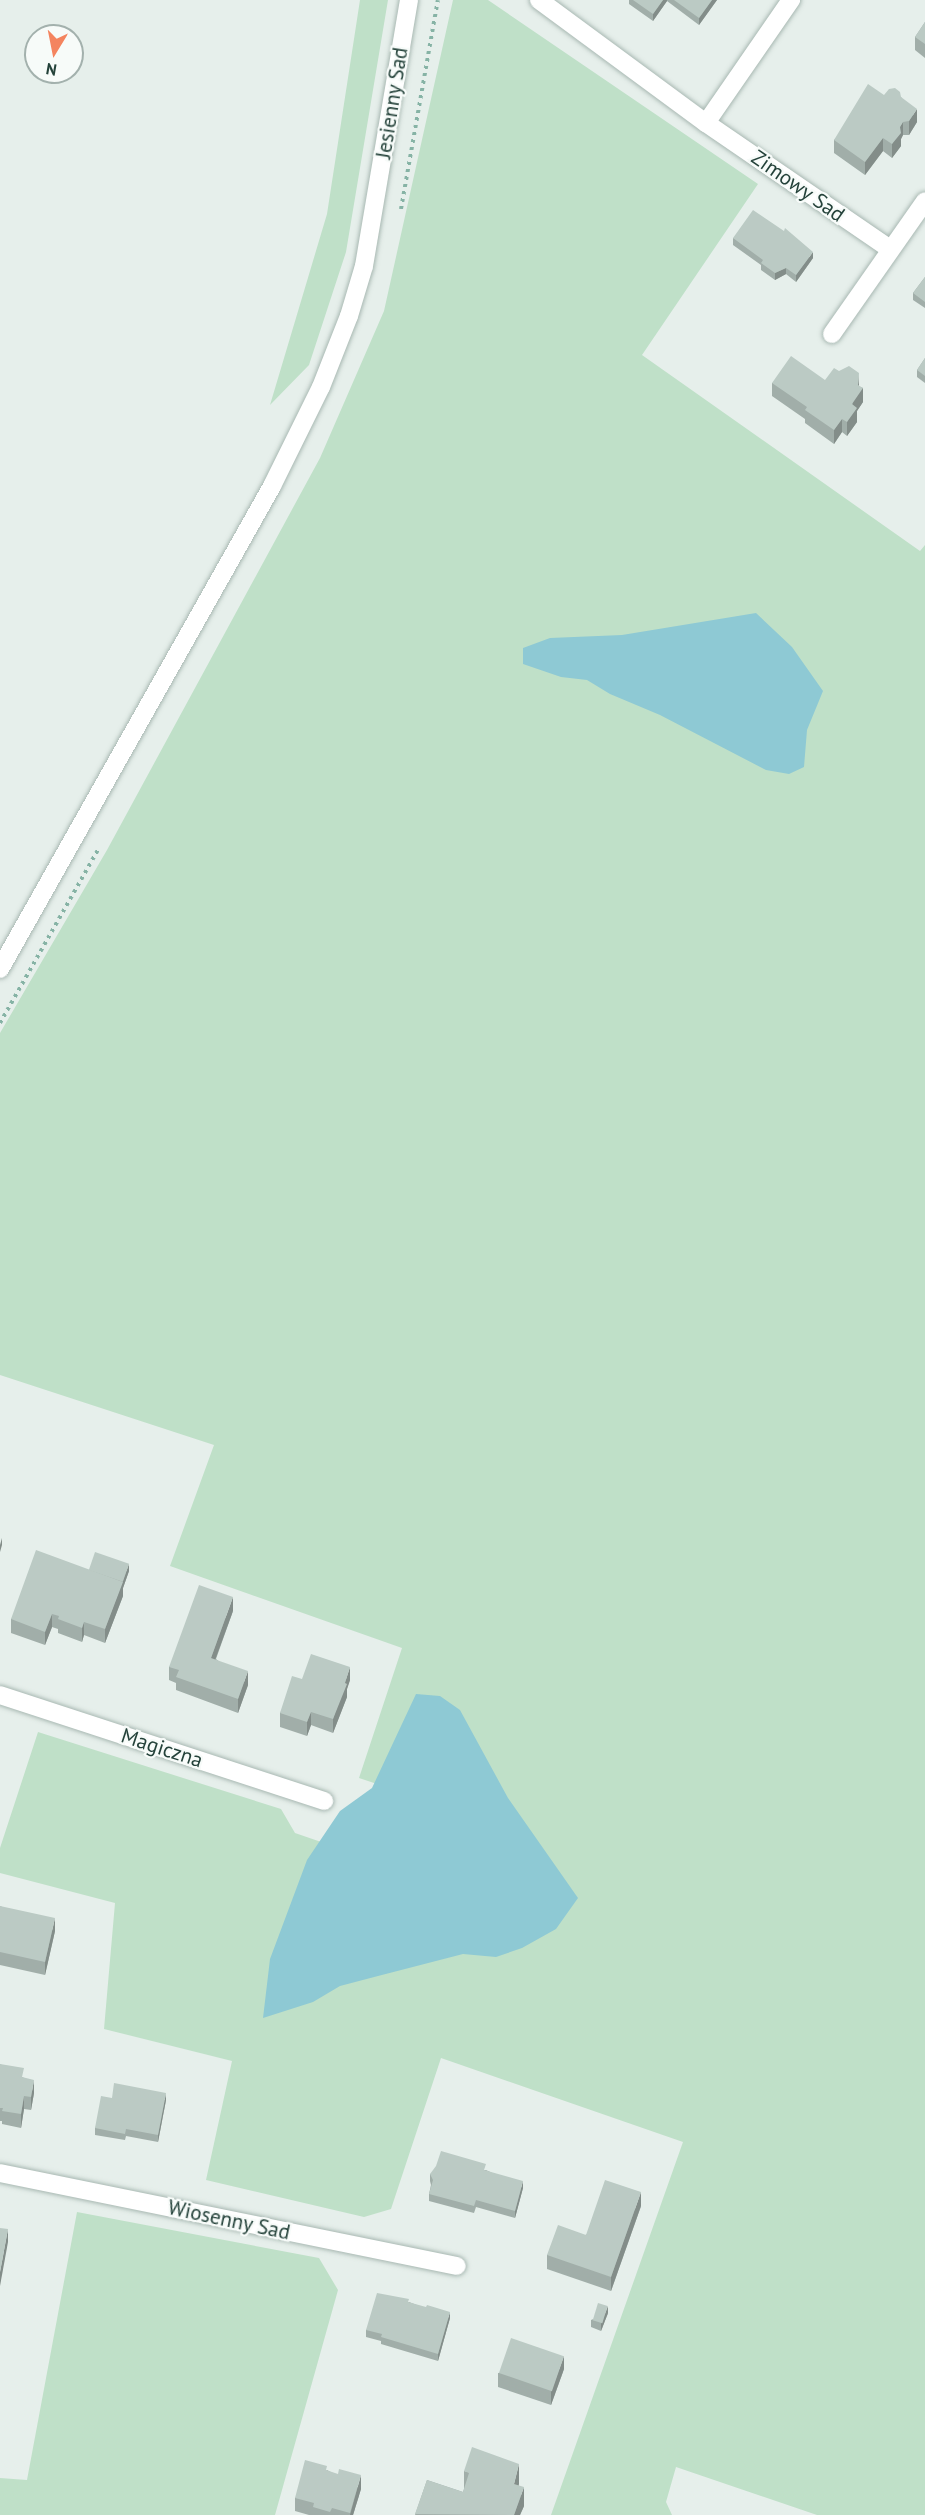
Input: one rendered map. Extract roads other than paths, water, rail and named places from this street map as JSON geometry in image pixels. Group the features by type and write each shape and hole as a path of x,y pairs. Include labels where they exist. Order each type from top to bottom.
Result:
{"street":[{"name":"Jesienny Sad","path":"0,969 272,486 309,412 349,316 364,266 409,0"},
{"name":"Zimowy Sad","path":"539,0 706,123 890,249"},
{"path":"706,123 792,0"},
{"path":"832,334 925,201"},
{"name":"Magiczna","path":"0,1695 324,1801"},
{"name":"Wiosenny Sad","path":"0,2173 457,2266"}],"water":[{"path":"756,613 792,647 823,691 807,730 804,767 789,774 766,770 660,715 610,694 587,680 561,677 523,664 523,648 550,638 622,635"},
{"path":"416,1694 440,1696 460,1710 508,1798 578,1898 556,1929 522,1948 496,1957 463,1954 340,1986 313,2002 263,2018 270,1959 307,1860 340,1811 372,1788"}]}
